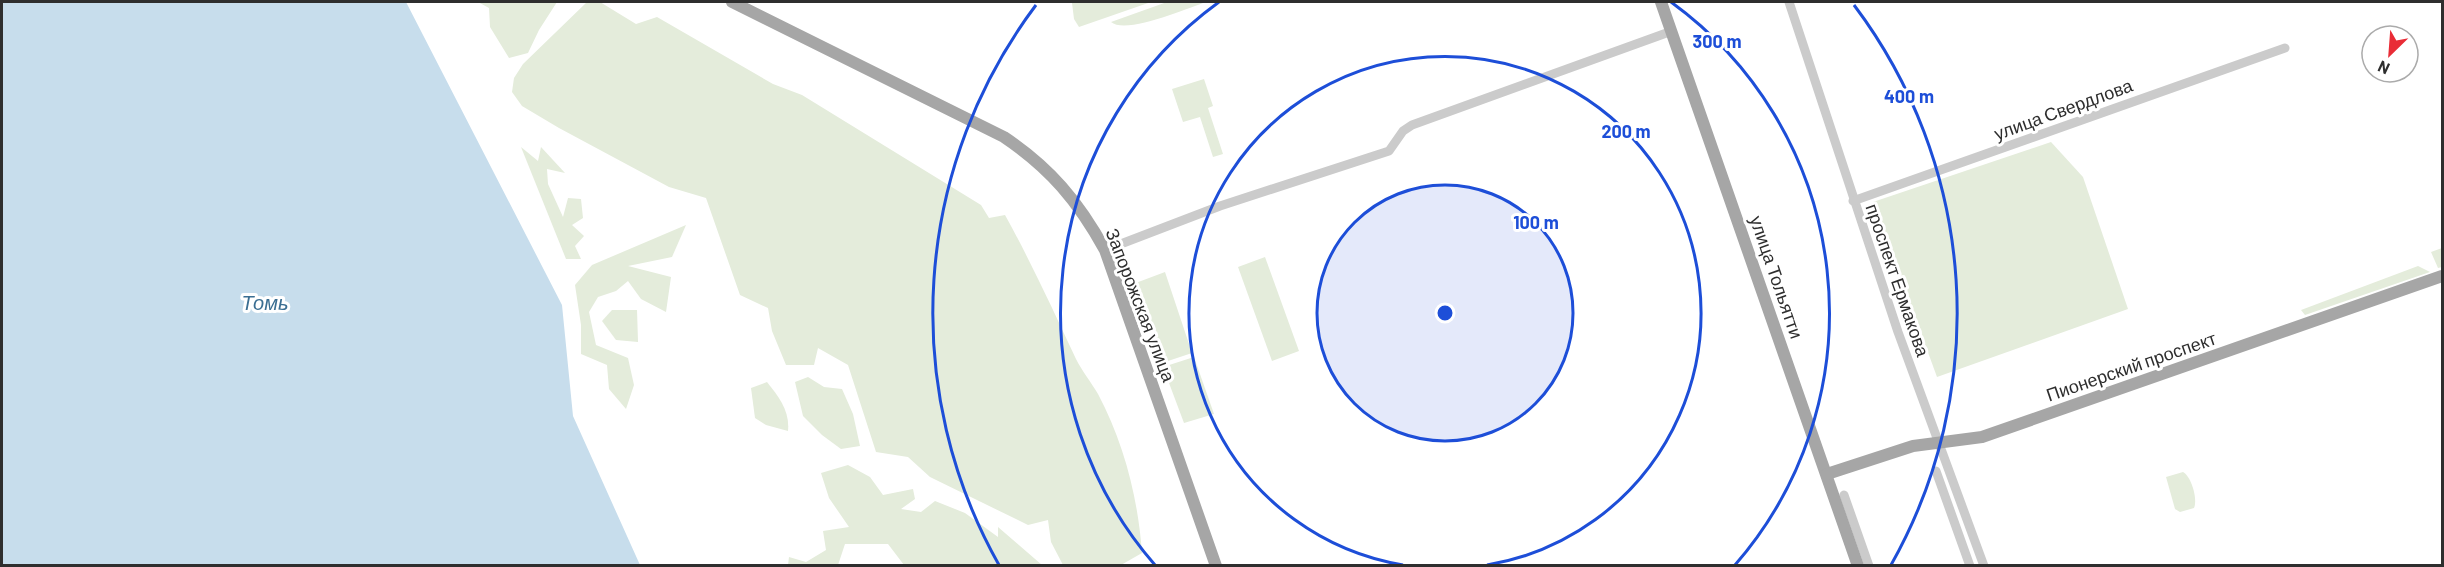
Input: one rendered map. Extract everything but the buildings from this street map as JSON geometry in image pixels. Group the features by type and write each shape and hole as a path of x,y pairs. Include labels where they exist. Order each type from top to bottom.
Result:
{"main road":[{"name":"Запорожская улица","path":"732,2 1004,137 1031,155 1058,180 1082,212 1105,250 1216,566"},
{"name":"улица Тольятти","path":"1661,2 1858,566"},
{"name":"Пионерский проспект","path":"1827,474 1894,451 1991,433 2442,276"}],"street":[{"name":"проспект Ермакова","path":"1789,2 1853,201 1921,399 1940,444 1984,566"},
{"path":"1105,250 1220,206 1389,151 1402,131 1412,125 1672,31"},
{"name":"улица Свердлова","path":"1853,201 2284,48"},
{"path":"1936,471 1970,566"},
{"path":"1844,495 1869,566"}],"green space":[{"path":"478,2 557,2 539,30 528,53 509,58 490,27 489,8"},
{"path":"587,2 600,2 636,24 657,17 773,84 802,95 981,205 989,218 1005,215 1076,359 1098,394 1115,432 1133,491 1142,553 1121,565 1063,565 1051,542 1048,520 1028,525 930,477 908,457 876,452 848,365 818,348 814,365 786,365 772,331 768,308 740,295 706,198 669,187 522,106 512,92 514,78 523,64"},
{"path":"1151,2 1079,27 1074,19 1072,3"},
{"path":"1167,2 1206,2 1143,23 1119,25 1111,22"},
{"path":"1204,79 1213,106 1208,108 1223,154 1213,157 1200,117 1183,122 1172,89"},
{"path":"2051,142 2083,177 2128,309 1937,377 1873,202"},
{"path":"521,147 538,161 541,147 565,173 547,169 548,184 563,217 568,198 581,199 583,218 572,225 584,236 575,246 581,259 566,259"},
{"path":"686,225 672,257 628,266 671,277 666,312 641,299 628,281 616,291 598,297 589,312 596,345 628,358 634,385 626,409 609,389 607,365 581,354 581,325 575,285 592,265"},
{"path":"2442,248 2442,267 2438,268 2431,252"},
{"path":"1265,257 1299,351 1272,361 1238,267"},
{"path":"2418,266 2430,272 2305,315 2301,310"},
{"path":"1165,272 1192,353 1162,363 1133,284"},
{"path":"612,310 637,310 638,342 616,340 602,321"},
{"path":"1194,357 1214,414 1184,423 1163,367"},
{"path":"808,377 824,387 842,389 853,414 860,446 841,449 822,435 803,416 795,382"},
{"path":"767,382 785,411 788,431 766,425 755,418 751,388"},
{"path":"848,465 870,477 883,495 913,489 915,499 901,509 921,512 935,501 965,513 998,537 998,527 1042,565 904,565 888,544 845,544 838,565 788,565 789,557 806,562 826,550 823,531 849,527 829,498 821,473"},
{"path":"2183,472 2191,483 2195,504 2194,508 2180,512 2175,509 2166,477"}],"water":[{"name":"Томь","path":"2,2 406,2 562,305 573,416 640,565 2,565"}]}
